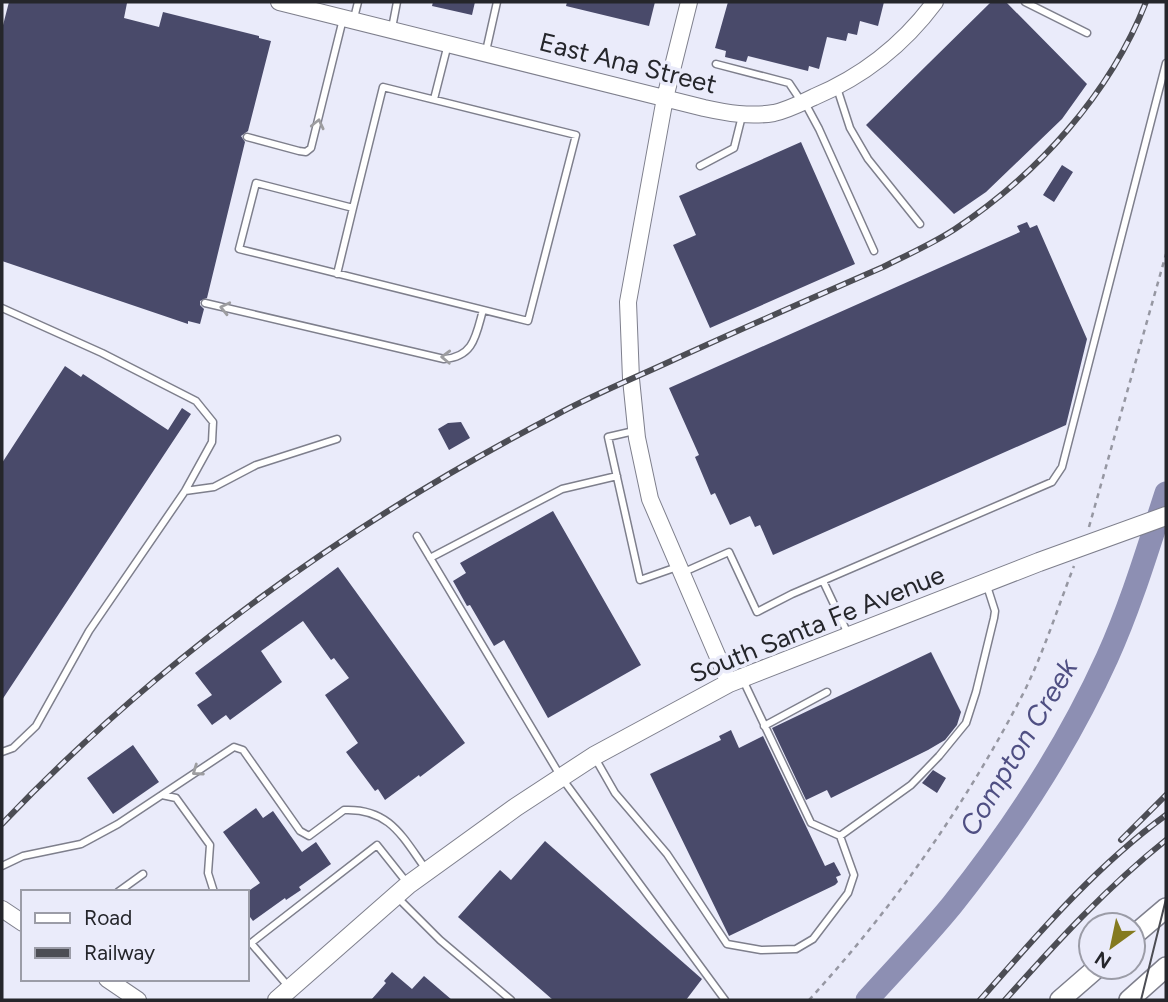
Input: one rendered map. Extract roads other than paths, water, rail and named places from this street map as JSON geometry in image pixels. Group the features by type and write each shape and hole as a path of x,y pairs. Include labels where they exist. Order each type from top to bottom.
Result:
{"main road":[{"name":"South Santa Fe Avenue","path":"283,994 402,890 594,756 736,681 1166,516"},
{"path":"1147,924 1166,908"},
{"path":"1129,1000 1166,967"},
{"path":"1060,1000 1082,981"}],"street":[{"name":"East Ana Street","path":"279,2 704,108 742,114 773,113 837,88 886,55 910,33 935,2"},
{"path":"689,2 665,97 628,302 636,431 650,499 736,681"},
{"path":"2,909 21,922"},
{"path":"110,981 138,1000"}],"lane":[{"path":"247,137 299,151 306,152 311,148 348,19 358,2"},
{"path":"391,30 397,2"},
{"path":"485,53 497,2"},
{"path":"1025,2 1087,33"},
{"path":"434,99 448,44"},
{"path":"636,431 608,437 640,580 729,552 757,612 1052,482 1062,467 1166,63"},
{"path":"716,64 789,83 819,129 874,251"},
{"path":"337,274 383,87 576,135 528,321 337,274 239,249 256,183 353,208"},
{"path":"837,88 850,128 868,159 920,224"},
{"path":"700,166 734,148 742,114"},
{"path":"205,303 444,359 458,358 469,349 483,310"},
{"path":"2,308 103,353 196,401 213,422 212,442 185,491 89,631 36,726 13,748 2,752"},
{"path":"185,491 214,487 256,465 337,439"},
{"path":"430,558 562,489 617,476"},
{"path":"417,536 561,777 725,1000"},
{"path":"823,581 849,636"},
{"path":"840,836 911,785 940,756 966,723 994,618 995,611 986,583"},
{"path":"594,756 615,793 667,854 727,944 761,950 796,948 813,939 848,893 854,875 840,836 811,823 764,726 736,681"},
{"path":"764,726 827,692"},
{"path":"2,866 23,856 80,844 118,824 234,747 243,750 300,831 306,835 309,836 344,810 378,815 391,824 427,871"},
{"path":"160,795 167,794 176,798 211,845 208,873 213,890"},
{"path":"283,994 249,940 377,845 402,890 440,940 511,1000"},
{"path":"121,890 143,874"}],"waterway":[{"name":"Compton Creek","path":"867,1000 952,905 1017,817 1056,755 1116,638 1166,493"}],"tram line":[{"path":"1141,1000 1166,899"}],"railway":[{"path":"2,824 63,763 193,649 333,547 406,500 480,456 570,408 883,267 946,234 985,208 1042,158 1068,130 1112,69 1146,2"},
{"path":"1121,840 1166,795"},
{"path":"980,1000 1091,879 1166,815"},
{"path":"1005,1000 1102,897 1166,840"}]}
